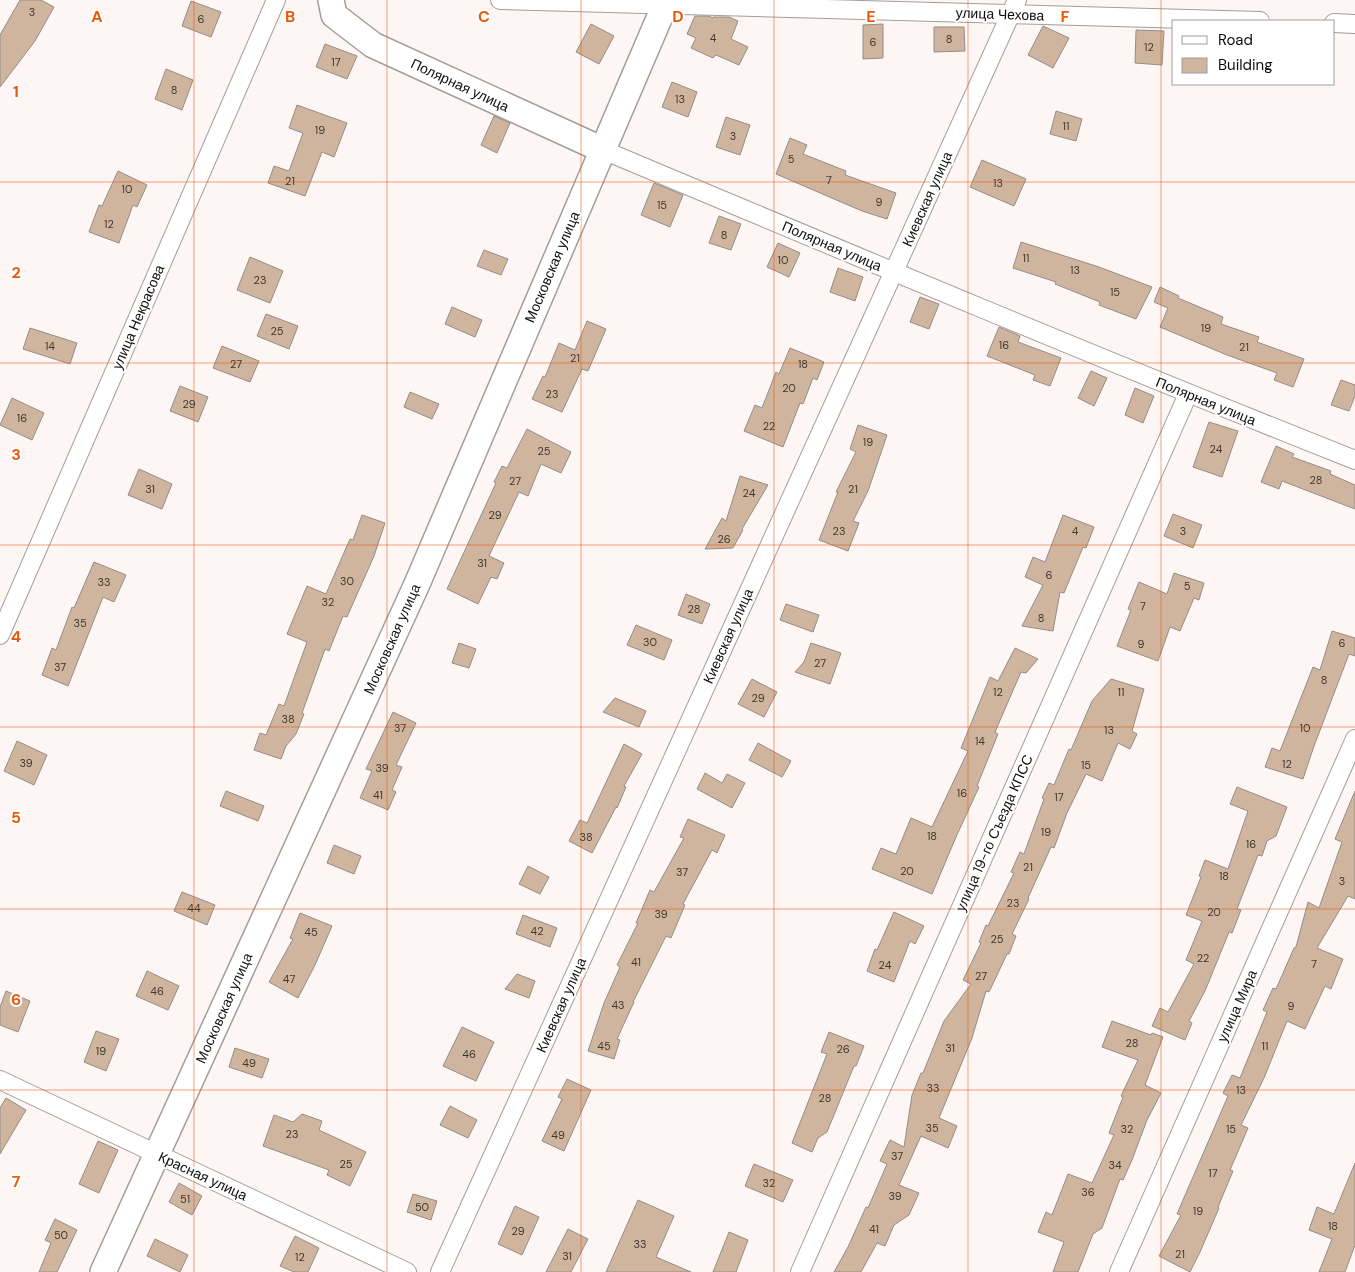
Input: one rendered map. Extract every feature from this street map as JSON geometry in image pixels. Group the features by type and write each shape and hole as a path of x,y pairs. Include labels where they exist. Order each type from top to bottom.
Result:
{"main road":[{"name":"Полярная улица","path":"331,0 334,15 373,45 603,150"},
{"name":"Московская улица","path":"102,1272 417,584 666,2"}],"street":[{"name":"улица Некрасова","path":"0,635 276,0"},
{"name":"улица Чехова","path":"500,0 1014,7 1242,20"},
{"name":"Киевская улица","path":"440,1272 1014,7"},
{"path":"1335,23 1355,24"},
{"name":"Полярная улица","path":"603,150 1188,394 1355,460"},
{"name":"улица 19-го Съезда КПСС","path":"800,1272 1188,394"},
{"name":"улица Мира","path":"1119,1272 1355,739"},
{"name":"Красная улица","path":"0,1080 407,1272"}],"building":[{"path":"20,0 41,0 54,7 35,41 0,87 0,35"},
{"path":"191,1 221,12 211,37 182,26"},
{"path":"695,16 729,17 738,21 731,39 748,47 739,65 716,55 713,58 691,48 696,38 687,34"},
{"path":"591,24 614,36 599,64 576,52"},
{"path":"883,24 883,58 863,59 863,25"},
{"path":"1043,26 1069,38 1053,68 1028,55"},
{"path":"934,27 964,27 965,51 934,52"},
{"path":"1136,30 1164,31 1162,65 1135,63"},
{"path":"325,44 357,56 347,79 316,67"},
{"path":"166,69 193,80 182,110 155,99"},
{"path":"672,82 697,92 688,117 662,107"},
{"path":"297,105 347,123 334,157 322,152 305,196 268,183 274,166 289,171 303,133 289,128"},
{"path":"1056,111 1082,119 1076,141 1050,134"},
{"path":"494,116 510,123 497,153 481,145"},
{"path":"726,117 750,125 740,155 716,147"},
{"path":"790,138 807,145 803,154 846,171 845,175 896,193 887,219 862,211 776,174"},
{"path":"982,160 1026,179 1014,206 970,187"},
{"path":"118,171 147,185 137,207 133,205 119,243 89,232 99,205 102,206"},
{"path":"654,183 683,195 670,227 641,215"},
{"path":"719,216 741,224 731,250 709,243"},
{"path":"1021,242 1099,267 1152,287 1136,319 1099,305 1100,302 1055,284 1056,282 1013,268"},
{"path":"778,243 800,253 789,277 767,267"},
{"path":"484,250 508,259 501,275 477,266"},
{"path":"250,257 283,271 270,303 237,290"},
{"path":"838,268 863,277 855,301 830,292"},
{"path":"1160,287 1179,296 1178,298 1223,317 1221,324 1259,337 1257,342 1304,359 1293,387 1274,380 1277,373 1227,355 1160,327 1168,308 1154,302"},
{"path":"920,297 939,304 929,329 910,322"},
{"path":"452,307 482,320 475,337 445,324"},
{"path":"266,314 298,326 289,349 257,336"},
{"path":"587,321 606,329 588,371 582,369 562,412 532,399 543,376 545,377 559,343 575,350"},
{"path":"999,327 1020,336 1018,342 1061,358 1050,386 1033,380 1035,375 987,356"},
{"path":"30,328 77,343 70,364 23,349"},
{"path":"222,346 259,361 250,382 213,368"},
{"path":"790,348 824,362 817,380 813,378 803,404 800,403 783,447 744,431 755,405 762,408 776,372 779,374"},
{"path":"1091,371 1107,378 1094,406 1078,398"},
{"path":"1341,380 1355,385 1355,396 1349,411 1331,405"},
{"path":"180,386 208,397 198,422 170,411"},
{"path":"1135,388 1154,396 1143,423 1125,415"},
{"path":"410,392 439,404 432,419 404,407"},
{"path":"12,398 44,413 32,440 0,425"},
{"path":"1209,422 1238,431 1222,477 1193,467"},
{"path":"858,425 887,435 868,491 853,521 859,523 848,551 819,540 838,492 836,492 856,452 850,449"},
{"path":"527,429 571,452 561,473 541,464 528,496 519,492 489,556 504,563 497,579 491,577 478,604 447,589 502,466 507,468"},
{"path":"1276,446 1294,454 1292,457 1331,471 1330,474 1355,485 1355,509 1282,481 1279,489 1261,482"},
{"path":"139,469 172,484 162,509 128,495"},
{"path":"740,476 768,485 733,548 705,549 722,518 726,521"},
{"path":"1173,514 1202,525 1193,548 1164,536"},
{"path":"362,515 385,523 374,556 347,617 343,616 329,651 325,649 296,734 286,746 281,759 254,750 260,733 266,735 279,704 284,706 307,642 287,634 307,586 326,594 350,539 353,540"},
{"path":"1063,515 1094,527 1086,548 1083,547 1064,593 1060,592 1053,631 1022,626 1043,585 1025,577 1033,557 1045,562"},
{"path":"94,562 126,575 114,602 103,597 68,686 42,675 52,648 56,650 72,607 74,608"},
{"path":"1174,573 1204,583 1199,600 1194,598 1180,631 1170,627 1158,661 1117,646 1131,610 1128,609 1139,582 1167,594"},
{"path":"686,594 710,604 702,624 678,615"},
{"path":"786,604 819,615 813,632 780,620"},
{"path":"636,625 672,640 664,660 627,645"},
{"path":"1332,631 1355,638 1355,656 1349,654 1303,779 1265,767 1272,748 1280,751 1313,667 1320,670"},
{"path":"459,643 476,649 469,668 452,663"},
{"path":"811,643 841,653 830,684 795,672 804,662"},
{"path":"1015,648 1038,659 1026,673 1021,672 995,732 998,734 977,786 979,787 932,894 872,869 881,848 896,854 911,818 932,827 968,751 961,748 990,677 998,681"},
{"path":"752,679 777,692 764,717 738,704"},
{"path":"1111,679 1144,689 1132,731 1137,734 1130,749 1118,743 1102,781 1086,774 1067,813 1054,848 1051,847 1012,934 1016,936 1009,954 1007,954 989,992 986,991 972,1038 939,1118 957,1126 948,1148 921,1136 899,1185 919,1193 909,1215 894,1225 885,1246 877,1243 861,1272 834,1272 848,1247 866,1207 868,1208 887,1164 880,1161 890,1140 904,1147 912,1095 944,1021 971,984 963,980 981,943 979,942 986,925 988,926 1014,873 1011,872 1020,852 1024,854 1044,799 1042,798 1049,783 1054,785 1092,701"},
{"path":"615,698 646,711 639,727 603,712"},
{"path":"393,712 416,723 396,765 402,767 392,790 396,792 388,810 360,798 372,771 366,769"},
{"path":"17,741 47,755 34,785 4,771"},
{"path":"758,743 791,761 782,777 749,760"},
{"path":"624,744 642,754 624,786 626,787 617,808 592,853 569,841 580,820 587,823"},
{"path":"705,773 722,783 727,774 745,783 732,808 697,789"},
{"path":"1237,787 1287,807 1276,836 1267,841 1262,856 1258,855 1237,909 1241,910 1232,933 1229,932 1205,991 1189,1021 1192,1023 1185,1040 1152,1026 1160,1008 1168,1012 1194,964 1186,960 1202,921 1186,915 1201,877 1199,876 1205,860 1228,869 1248,811 1230,804"},
{"path":"226,791 264,806 258,821 220,806"},
{"path":"1355,791 1355,899 1348,896 1317,948 1343,959 1331,989 1325,986 1305,1029 1287,1021 1264,1078 1241,1125 1248,1128 1230,1170 1233,1171 1219,1208 1190,1272 1159,1256 1181,1215 1177,1214 1228,1096 1223,1093 1232,1075 1240,1078 1267,1012 1263,1010 1273,988 1276,989 1296,947 1308,902 1319,908 1342,842 1335,839"},
{"path":"688,819 725,835 717,853 712,850 683,904 685,905 671,938 666,936 633,1002 617,1039 620,1040 614,1059 588,1051 604,1003 620,967 617,965 638,923 636,923 650,890 654,892 684,838 680,837"},
{"path":"334,845 361,856 354,874 327,863"},
{"path":"528,866 549,877 540,894 519,884"},
{"path":"182,892 215,905 207,925 174,911"},
{"path":"894,912 924,926 915,944 910,941 894,982 867,971 875,949 877,950"},
{"path":"300,913 332,926 298,998 269,982 293,939 290,938"},
{"path":"523,915 557,928 550,947 516,934"},
{"path":"147,971 179,986 168,1010 136,996"},
{"path":"517,974 535,981 529,998 505,989"},
{"path":"6,991 30,1001 18,1032 0,1025 0,1007"},
{"path":"1112,1021 1151,1035 1152,1033 1163,1037 1145,1085 1161,1093 1147,1120 1123,1180 1120,1179 1102,1228 1093,1234 1078,1272 1053,1272 1064,1242 1038,1232 1046,1212 1052,1215 1068,1174 1092,1183 1114,1135 1109,1133 1123,1097 1121,1096 1138,1060 1102,1047"},
{"path":"462,1027 494,1042 476,1081 443,1066"},
{"path":"96,1031 119,1039 106,1071 84,1062"},
{"path":"829,1032 864,1046 827,1132 818,1138 812,1152 792,1143 827,1054 821,1052"},
{"path":"235,1048 269,1059 262,1078 229,1067"},
{"path":"567,1079 591,1090 564,1151 542,1141 562,1099 558,1097"},
{"path":"6,1098 26,1110 0,1154 0,1108"},
{"path":"450,1106 477,1120 468,1138 440,1125"},
{"path":"302,1114 322,1121 319,1130 366,1152 350,1186 327,1175 329,1170 263,1146 274,1115 293,1122"},
{"path":"98,1141 118,1150 99,1193 79,1184"},
{"path":"1355,1163 1355,1245 1345,1272 1319,1272 1332,1239 1309,1230 1317,1207 1334,1214"},
{"path":"754,1164 793,1180 783,1202 745,1186"},
{"path":"179,1183 202,1196 192,1215 169,1202"},
{"path":"413,1194 437,1201 431,1220 407,1212"},
{"path":"638,1200 674,1216 656,1257 691,1272 606,1272"},
{"path":"515,1206 539,1217 522,1255 498,1244"},
{"path":"55,1219 77,1230 57,1272 39,1272 51,1243 45,1240"},
{"path":"568,1229 588,1239 571,1272 546,1272"},
{"path":"729,1232 748,1240 736,1272 713,1272"},
{"path":"295,1236 319,1248 308,1272 294,1272 280,1266"},
{"path":"155,1239 188,1255 180,1272 147,1256"}]}
